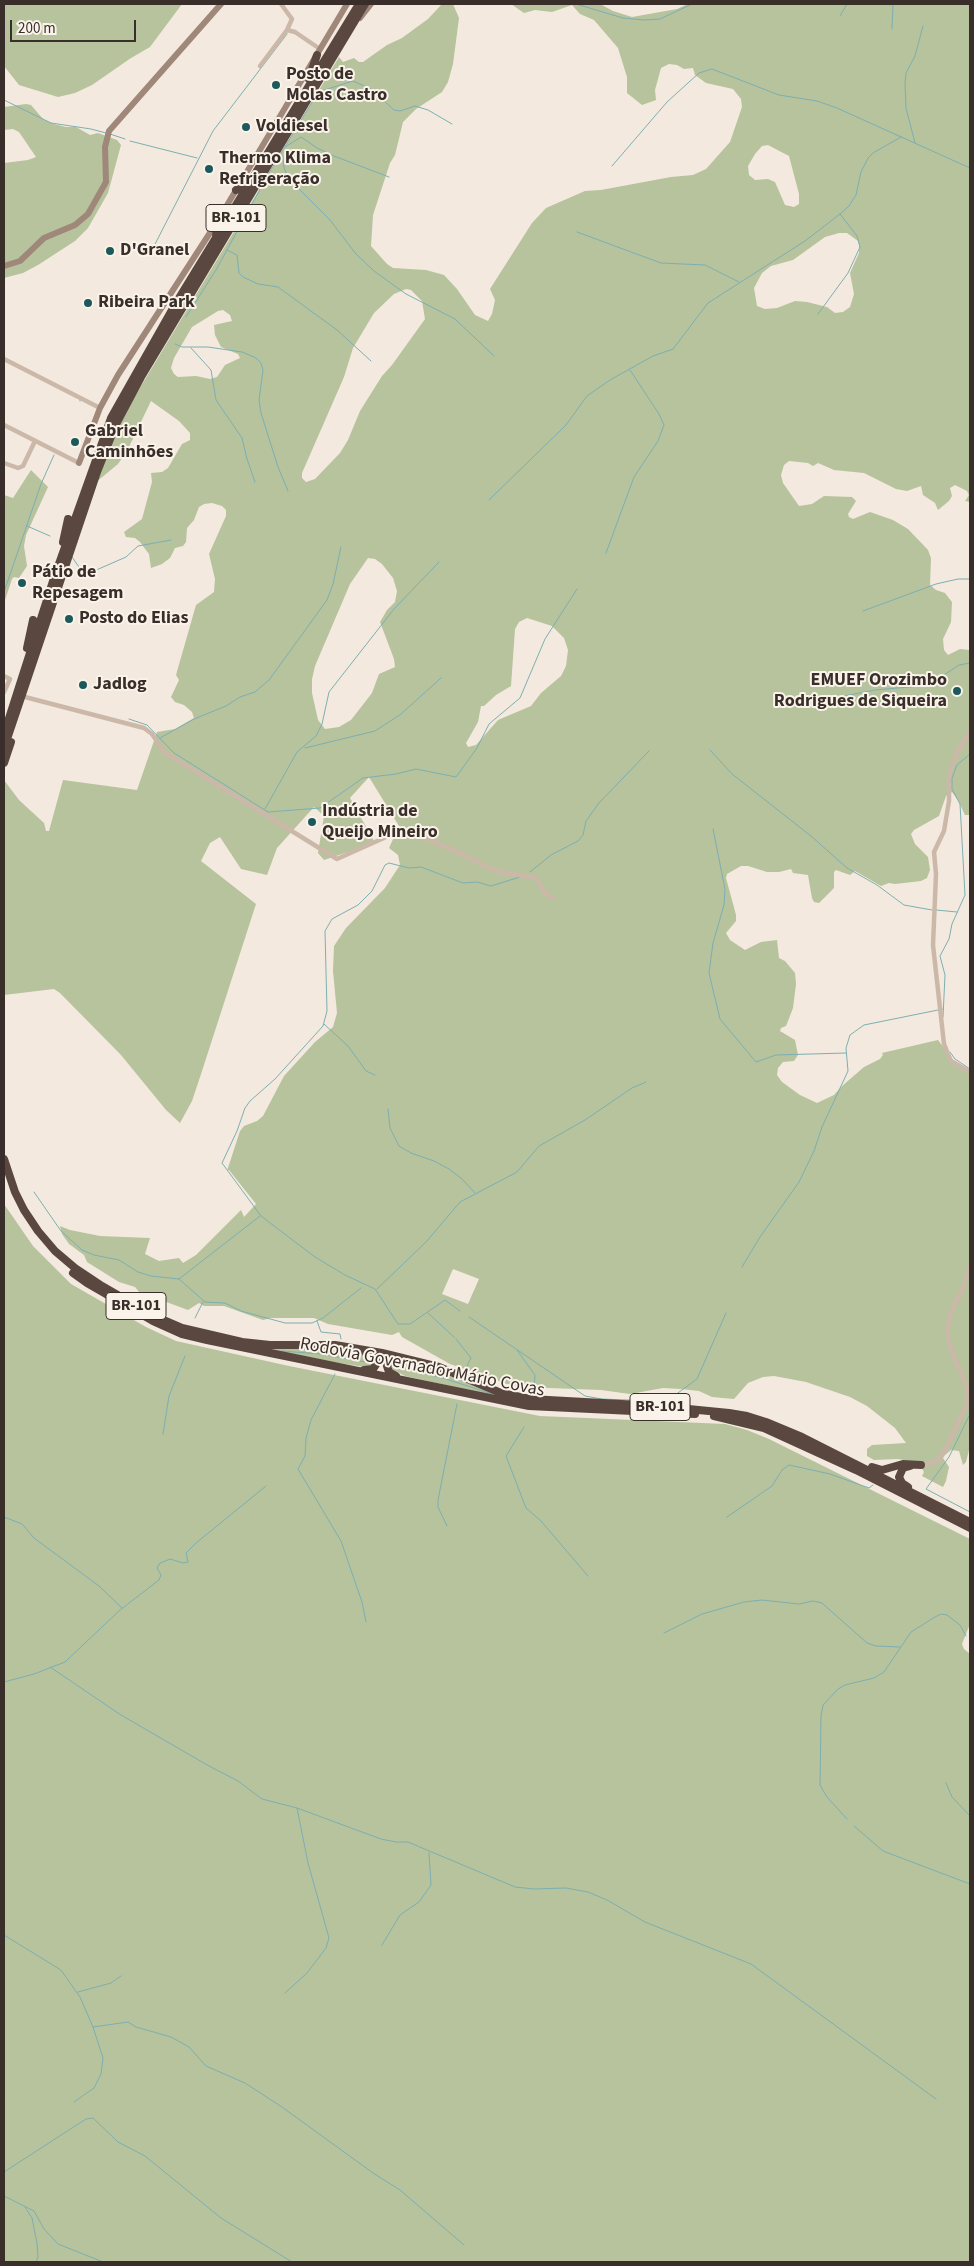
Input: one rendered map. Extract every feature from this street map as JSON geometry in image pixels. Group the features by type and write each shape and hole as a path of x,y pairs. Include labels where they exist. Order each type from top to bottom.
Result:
{"highway":[{"name":"BR-101","path":"4,734 6,717 111,418 167,319 358,4"},
{"name":"BR-101","path":"4,748 97,472 116,424 141,377 366,4"},
{"path":"305,91 319,52"},
{"path":"236,190 250,182"},
{"path":"205,240 214,242 217,222"},
{"path":"55,575 68,519"},
{"path":"19,684 33,620"},
{"path":"4,763 25,697 31,667"},
{"name":"Rodovia Governador Mário Covas","path":"4,1159 15,1192 24,1210 55,1251 89,1278 169,1323 208,1335 270,1345 335,1345 382,1353 439,1367 501,1393 530,1399 729,1412 766,1422 820,1446 970,1522"},
{"name":"Rodovia Governador Mário Covas","path":"4,1175 10,1193 25,1221 51,1254 87,1283 131,1310 188,1336 529,1406 710,1415 747,1422 856,1470 970,1528"},
{"path":"331,1366 371,1370 375,1368 377,1363 376,1359 368,1354 335,1345"},
{"path":"436,1387 391,1374 387,1366 391,1360 396,1360 439,1367"},
{"path":"820,1446 878,1470 903,1464 921,1465"},
{"path":"921,1465 903,1468 900,1473 900,1480 944,1509"}],"street":[{"path":"4,266 20,261 44,238 75,225 88,214 106,182 105,147 109,131 222,4"},
{"path":"260,66 287,30 292,18 281,4"},
{"path":"4,425 35,442 79,462 100,408 118,375 217,222 348,4"},
{"path":"351,31 370,4"},
{"path":"287,30 296,32 319,52"},
{"path":"5,362 100,408"},
{"path":"4,463 18,468 23,466 35,442"},
{"path":"4,676 10,679 4,692"},
{"path":"25,697 144,728 152,734 164,752 337,859 396,833 417,837 471,857 496,871 536,878 546,894 553,898"},
{"path":"970,732 958,751 949,774 949,801 944,831 934,852 936,874 933,944 944,1044 951,1061 970,1072"},
{"path":"921,1465 929,1464 939,1458 945,1450 968,1402 966,1387 947,1334 950,1314 964,1286 970,1265"}],"green space":[{"path":"4,4 182,4 150,47 92,85 75,93 58,97 19,85 4,66"},
{"path":"442,4 453,4 459,18 453,64 448,82 442,92 416,109 403,122 395,155 390,163 373,215 371,246 393,268 426,270 444,275 457,289 475,315 488,321 492,314 495,300 490,289 532,223 546,208 585,191 693,175 706,169 730,142 742,107 741,99 733,89 706,83 695,75 693,68 684,69 677,65 669,64 661,68 655,90 656,100 642,105 627,93 627,77 618,48 594,20 580,14 572,5 552,12 535,10 524,13 511,4 600,4 613,11 632,17 677,9 688,4 970,4 970,502 965,501 969,495 967,491 955,485 950,488 952,496 949,501 938,510 935,503 923,495 921,486 907,491 896,489 864,473 834,470 818,463 813,466 808,463 789,461 784,465 781,475 783,483 799,506 812,504 824,496 852,497 856,501 848,514 849,517 853,519 870,512 893,520 908,529 928,550 931,558 930,585 936,590 945,593 952,602 951,622 943,639 944,650 948,655 960,649 970,650 970,815 965,815 952,792 946,796 939,816 914,830 911,834 915,844 928,857 930,870 927,878 921,881 889,883 881,886 855,871 850,875 836,870 834,872 834,888 819,903 814,902 812,898 808,875 793,873 791,869 767,872 748,866 741,866 727,874 726,878 736,915 736,921 726,933 730,940 745,950 761,942 777,940 779,958 785,961 795,973 796,984 793,1008 786,1026 781,1028 780,1031 795,1040 798,1055 794,1061 783,1062 778,1068 777,1075 782,1082 800,1095 817,1103 834,1095 864,1067 880,1059 883,1055 882,1053 938,1040 956,1064 970,1074 970,1446 966,1462 963,1465 959,1451 951,1450 943,1458 949,1467 943,1487 922,1476 924,1472 921,1467 910,1461 898,1459 874,1460 867,1456 867,1449 872,1445 906,1443 895,1428 867,1406 850,1397 806,1382 774,1376 763,1377 748,1383 734,1399 712,1397 699,1391 681,1389 663,1388 630,1394 601,1390 524,1387 507,1384 450,1364 402,1337 399,1332 392,1335 328,1324 314,1318 271,1318 263,1320 224,1306 204,1306 199,1303 188,1310 161,1300 155,1301 140,1293 135,1287 119,1282 87,1262 84,1255 69,1244 62,1234 60,1226 100,1236 150,1238 145,1254 159,1261 179,1258 183,1263 196,1255 241,1210 244,1217 256,1204 229,1170 227,1171 240,1131 244,1126 257,1121 263,1116 284,1076 315,1042 333,1027 337,1013 333,971 334,946 346,928 385,888 400,865 398,855 389,848 399,826 369,777 350,798 375,843 324,860 318,853 324,816 314,807 277,848 267,875 241,869 220,837 210,843 201,861 256,904 192,1101 180,1123 166,1110 121,1055 60,993 54,989 4,995 4,780 19,800 44,823 46,831 49,831 63,780 137,790 157,732 175,729 194,718 192,712 184,705 175,702 171,697 179,680 176,675 196,605 214,592 215,579 209,554 226,516 226,510 222,506 212,503 199,507 194,520 187,528 186,542 183,546 175,548 170,558 162,564 151,568 149,554 140,542 135,538 126,537 124,532 142,519 152,482 151,473 162,472 168,468 182,444 190,440 190,433 179,421 151,401 127,451 118,464 95,483 123,416 339,57 343,62 354,58 359,62 363,62 387,45 402,38 428,19","holes":["768,145 789,156 799,194 799,204 794,207 785,205 775,182 768,179 755,180 749,175 748,166 762,146","847,233 858,241 859,253 850,273 854,294 850,307 843,312 835,313 827,307 807,302 795,301 777,308 765,309 757,306 754,288 762,273 771,266 793,260 825,237","406,289 411,290 422,301 425,319 382,376 360,411 348,440 340,453 315,479 306,482 302,478 302,473 344,377 353,348 374,313 394,294","223,310 230,315 232,321 214,325 215,335 221,347 238,354 240,358 225,365 217,377 210,379 196,376 178,377 171,368 174,358 192,327 218,311","368,558 375,559 382,564 393,578 397,591 395,602 387,610 380,622 394,659 395,667 379,674 372,693 351,720 339,727 325,729 318,720 312,693 312,679 315,666 350,584","527,618 552,626 564,638 568,650 566,666 561,676 541,693 531,706 498,720 476,745 468,747 466,743 478,722 481,706 484,706 496,695 511,686 515,629 519,622","453,1269 479,1279 468,1304 442,1294"]},
{"path":"31,105 43,119 54,124 76,127 90,135 98,133 117,140 121,145 108,193 88,228 75,241 38,265 23,273 4,278 4,163 36,157 19,132 13,129 4,130 4,107"},
{"path":"31,470 48,487 26,535 24,546 27,566 19,578 14,577 12,579 4,603 4,495 13,498"},
{"path":"4,1204 33,1246 71,1284 146,1327 176,1341 289,1366 540,1416 725,1424 769,1439 970,1539 970,1624 962,1644 964,1649 970,1654 970,2262 4,2262"},
{"path":"315,1348 361,1353 371,1359 372,1365 365,1367 306,1358 267,1349"},
{"path":"399,1362 437,1371 504,1398 405,1376 392,1369 392,1364"}],"waterway":[{"path":"576,4 623,18 644,20 660,19 690,5"},
{"path":"840,16 847,4"},
{"path":"892,29 893,4"},
{"path":"915,143 906,108 905,84 906,73 915,56 923,26"},
{"path":"152,250 213,131 287,34"},
{"path":"612,166 667,102 699,73 712,69 779,95 817,101 837,108 970,168"},
{"path":"186,317 216,270 269,173 318,92 353,81 371,89 394,110 400,111 415,106 428,110 452,124"},
{"path":"4,100 51,123 106,133"},
{"path":"110,134 125,139"},
{"path":"285,147 301,137 317,148 334,156 389,177"},
{"path":"489,500 566,425 587,396 610,380 653,356 673,349 708,303 805,241 840,214 849,206 856,195 861,172 868,158 873,153 901,137"},
{"path":"130,141 197,158"},
{"path":"281,154 289,179 330,220 356,254 374,271 406,294 455,319 494,356"},
{"path":"818,314 848,273 860,247 857,236 840,214"},
{"path":"577,232 661,263 705,265 739,282"},
{"path":"227,250 237,255 239,273 243,277 258,284 278,287 337,330 371,361"},
{"path":"175,344 182,347 208,347 242,352 256,358 261,363 263,370 259,400 261,413 278,467 288,491"},
{"path":"191,348 211,370 216,400 242,438 255,482"},
{"path":"606,553 634,477 658,441 664,425 659,414 630,370"},
{"path":"4,592 41,484 54,455"},
{"path":"27,526 50,536"},
{"path":"72,557 81,570 94,571 126,557 138,546 171,540"},
{"path":"160,738 194,719 255,692 269,680 327,600 333,584 341,547"},
{"path":"265,809 297,752 316,736 322,724 329,692 394,609 439,562"},
{"path":"863,611 936,584 958,579 970,579"},
{"path":"129,719 147,725 174,753 268,812 320,808 363,778 396,774 416,769 456,777 477,748 489,724 520,698 545,639 577,589"},
{"path":"797,705 875,690 920,686 938,679 959,665 970,663"},
{"path":"305,748 375,731 401,714 441,678"},
{"path":"710,750 732,774 811,836 847,868 877,885 904,905 932,910"},
{"path":"530,872 551,855 578,841 583,835 586,821 599,803 649,751"},
{"path":"943,1017 945,975 940,956 949,939 952,924 965,895 960,804 952,789 952,778 957,765 970,754"},
{"path":"713,829 725,889 724,905 713,943 709,973 720,1019 756,1062 776,1055 846,1053"},
{"path":"460,1311 445,1300 410,1324 398,1324 375,1289 345,1275 315,1257 261,1216 222,1163 245,1108 250,1101 275,1079 323,1026 327,1011 325,931 332,919 358,905 372,891 385,865 389,863 409,868 421,867 463,883 477,882 491,886 520,877"},
{"path":"936,910 957,912"},
{"path":"742,1267 760,1237 799,1182 814,1151 822,1127 848,1071 846,1048 850,1035 864,1025 943,1009"},
{"path":"324,1024 348,1046 366,1071 375,1075"},
{"path":"950,1052 955,1059 970,1069"},
{"path":"377,1289 426,1242 460,1202 517,1172 539,1146 585,1120 632,1088 646,1082"},
{"path":"388,1109 390,1128 399,1146 449,1169 475,1193"},
{"path":"34,1192 61,1231 82,1250 94,1255 119,1260 138,1272 151,1276 179,1279 205,1302 225,1303 241,1311 285,1323 312,1323 323,1318 361,1288"},
{"path":"179,1279 260,1216"},
{"path":"195,1318 203,1302"},
{"path":"428,1313 454,1337"},
{"path":"469,1317 585,1396 602,1399 653,1401 671,1398 697,1379 726,1313"},
{"path":"317,1321 321,1332 340,1334 341,1339"},
{"path":"456,1339 471,1358 465,1370"},
{"path":"517,1350 535,1375 534,1389"},
{"path":"282,1351 320,1354 371,1363"},
{"path":"163,1434 169,1396 185,1356"},
{"path":"395,1366 446,1379 492,1394"},
{"path":"335,1374 311,1420 306,1438 305,1456 298,1469 341,1541 362,1602 366,1622"},
{"path":"447,1526 438,1507 438,1500 457,1404"},
{"path":"970,1414 949,1457 926,1489 970,1512"},
{"path":"524,1427 506,1456 526,1508 541,1521 588,1576"},
{"path":"727,1517 772,1486 782,1470 789,1465 830,1474 869,1488 873,1485"},
{"path":"4,1682 34,1674 65,1662 120,1610 159,1580 161,1575 157,1568 160,1563 170,1559 183,1563 188,1562 186,1553 196,1543 266,1486"},
{"path":"4,1517 22,1524 34,1538 99,1586 122,1608"},
{"path":"664,1633 702,1614 744,1602 762,1600 799,1604 813,1601 822,1603 867,1643 876,1646 900,1647"},
{"path":"847,1819 827,1797 820,1785 821,1716 823,1705 838,1689 845,1685 874,1678 884,1672 911,1632 941,1614 947,1615 960,1625 966,1636"},
{"path":"50,1667 121,1715 238,1781 262,1799 297,1808 381,1839 408,1842 515,1887 534,1889 566,1888 588,1892 607,1900 645,1922 751,1964 936,2099"},
{"path":"946,1783 952,1797 970,1816"},
{"path":"285,1993 307,1973 326,1948 329,1938 308,1863 297,1808"},
{"path":"854,1826 883,1851 970,1884"},
{"path":"382,1945 400,1915 419,1902 431,1885 429,1853"},
{"path":"4,1935 61,1970 80,1997 93,2027 103,2058 101,2074 94,2088 74,2102"},
{"path":"78,1992 111,1983 121,1976"},
{"path":"93,2027 128,2022 136,2027 171,2037 189,2047 206,2066 245,2083 400,2190 464,2245"},
{"path":"4,2172 86,2119 93,2118 118,2142 145,2156 221,2218 292,2262"},
{"path":"4,2196 34,2211 44,2229 58,2244 103,2262"},
{"path":"25,2207 32,2218 37,2243 38,2257 36,2262"}],"place":[{"name":"Posto de Molas Castro","path":"276,85"},
{"name":"Voldiesel","path":"246,127"},
{"name":"Thermo Klima Refrigeração","path":"209,169"},
{"name":"D'Granel","path":"110,251"},
{"name":"Ribeira Park","path":"88,303"},
{"name":"Gabriel Caminhões","path":"75,442"},
{"name":"Pátio de Repesagem","path":"22,583"},
{"name":"Posto do Elias","path":"69,619"},
{"name":"Jadlog","path":"83,685"},
{"name":"EMUEF Orozimbo Rodrigues de Siqueira","path":"957,691"},
{"name":"Indústria de Queijo Mineiro","path":"312,822"}]}
